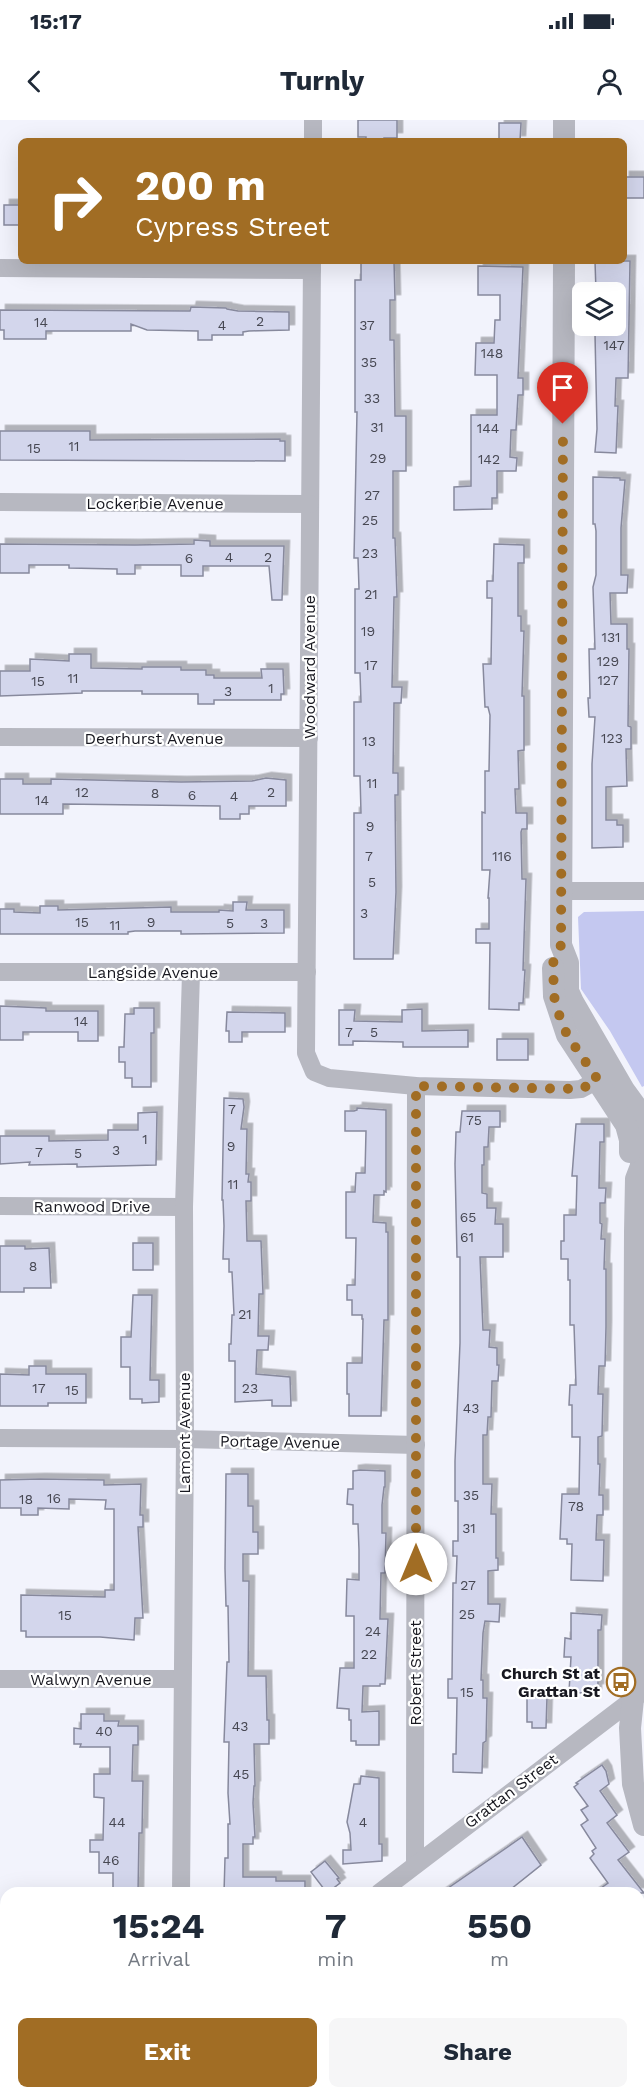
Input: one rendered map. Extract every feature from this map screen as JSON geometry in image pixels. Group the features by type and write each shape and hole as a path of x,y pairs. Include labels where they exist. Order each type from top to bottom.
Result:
{"street":[{"path":"312,138 313,120"},
{"path":"564,120 564,138"},
{"path":"564,264 561,945 553,963 554,996 567,1035 642,1115 639,1181 639,1695 630,1728 633,1784 644,1825"},
{"path":"0,268 312,266"},
{"name":"Woodward Avenue","path":"312,266 306,1053 314,1072 329,1078 416,1086"},
{"name":"Lockerbie Avenue","path":"0,502 310,504"},
{"name":"Deerhurst Avenue","path":"0,737 309,738"},
{"path":"560,891 644,891"},
{"name":"Langside Avenue","path":"0,972 307,972"},
{"name":"Lamont Avenue","path":"181,1887 181,1679 185,1439 184,1207 191,973"},
{"path":"416,1086 581,1089 606,1076"},
{"path":"606,1076 626,1125 630,1140 632,1167 639,1181"},
{"name":"Robert Street","path":"415,1865 416,1086"},
{"name":"Ranwood Drive","path":"0,1206 184,1207"},
{"name":"Portage Avenue","path":"0,1438 185,1439 416,1445"},
{"name":"Walwyn Avenue","path":"0,1679 181,1679"},
{"name":"Grattan Street","path":"387,1887 639,1695"}],"shaded area":[{"path":"644,911 644,1086 642,1087 610,1031 581,989 578,917 584,912"}],"building":[{"path":"358,120 397,120 397,138 358,137"},
{"path":"499,123 521,123 520,138 499,138"},
{"path":"627,177 644,177 644,198 627,198"},
{"path":"4,205 18,205 18,225 4,225"},
{"path":"627,261 630,261 628,378 616,378 615,406 618,406 616,453 595,452 597,429 595,336 626,336 626,282 596,282 595,264 627,264"},
{"path":"361,264 394,264 395,300 390,300 390,340 394,340 395,416 406,416 406,471 393,471 393,538 395,538 397,597 394,597 392,687 402,687 401,703 394,703 393,773 398,773 398,795 395,795 396,892 393,959 354,959 354,813 361,813 360,776 354,776 354,702 361,702 360,673 355,673 355,589 359,589 358,558 354,558 357,412 355,412 355,280 361,280"},
{"path":"478,266 523,267 518,378 523,378 523,395 518,395 516,430 511,430 510,457 517,458 516,471 497,471 497,498 492,498 492,509 454,510 454,487 471,486 471,415 497,415 497,375 475,375 476,343 494,343 495,320 500,320 500,295 478,295"},
{"path":"191,307 289,312 289,330 249,331 243,332 243,335 212,335 212,340 198,340 198,331 147,330 131,324 131,331 46,331 46,339 4,339 4,330 0,330 0,310 190,311"},
{"path":"0,431 90,431 90,440 280,439 280,441 285,441 285,461 0,460"},
{"path":"593,477 625,480 621,528 621,575 628,575 627,593 610,593 611,624 627,624 628,726 631,727 631,749 626,749 627,786 606,787 606,820 617,820 617,825 623,825 623,847 592,848 592,764 595,717 589,717 588,698 590,698 589,649 595,649 593,587 596,575 596,531 595,524 593,524"},
{"path":"194,540 210,541 210,546 284,546 282,600 272,600 269,566 203,566 203,576 181,576 181,565 135,565 135,574 117,574 117,569 69,568 69,565 29,565 29,573 0,573 0,544 194,544"},
{"path":"494,544 524,545 524,563 518,563 518,616 521,616 521,631 524,631 522,696 524,696 524,750 518,751 519,789 515,789 516,813 527,813 527,829 522,829 521,832 522,879 526,879 523,970 525,970 523,1003 519,1003 519,1010 489,1009 490,943 476,943 476,929 489,929 490,870 482,870 482,812 485,813 485,771 489,771 490,715 488,707 485,707 483,664 491,664 492,598 487,598 487,581 493,581"},
{"path":"69,654 91,654 91,668 181,667 181,670 206,670 206,675 214,675 214,678 262,678 261,669 283,669 284,694 281,694 281,700 214,700 214,704 198,704 198,694 142,694 142,691 82,691 82,693 0,696 0,671 30,671 30,659 69,661"},
{"path":"266,778 286,780 286,806 249,806 249,814 240,814 240,819 220,819 220,806 63,804 63,814 0,814 0,779 23,779 23,784 51,784 51,779 181,782 252,781"},
{"path":"233,902 247,902 246,910 284,910 284,933 181,934 181,931 135,931 128,932 128,934 0,934 0,909 40,913 40,906 58,906 58,910 171,907 171,912 219,912 219,910 233,911"},
{"path":"0,1006 46,1008 46,1011 98,1011 98,1041 78,1041 78,1032 23,1032 23,1040 0,1040"},
{"path":"134,1008 154,1008 154,1033 151,1033 151,1087 132,1087 132,1078 125,1078 125,1062 119,1062 119,1047 124,1047 125,1014 134,1014"},
{"path":"422,1009 422,1031 468,1030 468,1047 403,1047 403,1042 353,1041 353,1045 339,1045 339,1010 355,1010 354,1021 402,1022 402,1010"},
{"path":"227,1012 285,1013 285,1032 242,1032 242,1042 229,1042 229,1031 226,1031"},
{"path":"497,1039 528,1039 528,1060 497,1060"},
{"path":"224,1098 243,1099 241,1129 247,1129 246,1174 249,1174 248,1182 251,1182 251,1201 246,1201 247,1241 261,1241 263,1294 259,1294 258,1336 269,1336 268,1350 257,1350 256,1374 290,1377 291,1406 272,1406 272,1400 235,1402 235,1361 229,1361 232,1315 234,1315 232,1272 229,1272 229,1259 223,1259"},
{"path":"357,1108 386,1110 386,1192 384,1191 384,1195 374,1195 373,1222 386,1223 386,1232 388,1232 388,1320 384,1320 381,1416 349,1416 349,1394 347,1394 347,1363 362,1363 363,1319 362,1315 352,1315 352,1300 347,1300 347,1285 355,1285 356,1238 346,1238 346,1192 355,1192 356,1173 365,1173 366,1131 345,1131 345,1111 354,1111"},
{"path":"462,1111 500,1111 500,1127 489,1127 488,1147 484,1147 484,1165 482,1165 482,1193 487,1194 487,1208 496,1208 495,1224 503,1224 503,1257 480,1257 483,1330 490,1330 489,1347 497,1348 497,1365 499,1365 498,1381 492,1381 491,1417 488,1417 487,1435 483,1435 483,1484 492,1484 491,1514 496,1514 496,1558 498,1558 498,1570 488,1571 488,1604 500,1604 499,1622 485,1621 483,1633 481,1680 483,1680 483,1698 487,1698 486,1741 483,1743 482,1773 453,1772 453,1754 456,1754 457,1698 448,1698 448,1679 452,1679 453,1583 456,1583 457,1556 453,1556 453,1541 458,1541 455,1461 460,1343 460,1257 457,1257 455,1164 456,1132 460,1132"},
{"path":"157,1112 156,1165 77,1167 77,1164 29,1165 30,1162 0,1164 0,1136 49,1136 49,1141 108,1140 108,1130 138,1130 138,1113"},
{"path":"576,1124 604,1124 604,1142 600,1142 599,1188 606,1188 605,1203 600,1203 600,1223 602,1224 601,1239 605,1239 606,1327 605,1366 599,1366 598,1394 603,1394 602,1436 598,1437 598,1464 600,1464 599,1495 603,1495 603,1515 597,1515 596,1540 604,1540 603,1581 571,1580 572,1544 567,1544 567,1539 560,1539 562,1494 579,1494 580,1437 572,1437 572,1405 569,1405 570,1385 576,1385 574,1325 570,1325 568,1259 561,1259 564,1215 576,1215 577,1176 572,1176"},
{"path":"133,1243 153,1243 153,1270 133,1270"},
{"path":"0,1246 25,1246 25,1249 49,1248 51,1288 24,1288 24,1292 0,1292"},
{"path":"133,1295 152,1295 150,1380 159,1380 159,1402 142,1403 142,1399 130,1399 130,1367 121,1367 121,1337 131,1337"},
{"path":"29,1366 46,1366 46,1374 86,1374 86,1403 0,1406 0,1374 29,1375"},
{"path":"353,1471 385,1471 382,1533 386,1533 385,1573 381,1573 380,1619 388,1619 385,1684 363,1686 362,1712 379,1711 379,1745 356,1745 356,1741 351,1741 349,1709 337,1708 340,1668 354,1668 354,1616 346,1616 347,1579 359,1580 358,1524 353,1524 353,1505 347,1504 348,1489 353,1489"},
{"path":"226,1474 248,1474 248,1506 253,1506 253,1532 258,1532 258,1554 243,1554 243,1581 249,1581 248,1676 266,1676 269,1744 254,1744 255,1837 253,1837 253,1844 243,1844 243,1877 276,1877 276,1881 305,1881 305,1887 224,1887 225,1858 228,1858 228,1824 230,1824 229,1742 224,1742 227,1662 229,1662 225,1568"},
{"path":"0,1480 104,1480 104,1485 141,1484 140,1515 143,1515 143,1527 138,1527 143,1618 135,1618 134,1640 100,1637 26,1637 26,1631 21,1631 21,1595 105,1597 105,1590 114,1590 114,1509 105,1509 106,1500 69,1499 69,1509 38,1508 38,1515 21,1515 21,1508 0,1508"},
{"path":"571,1613 602,1615 601,1630 598,1630 598,1689 596,1689 596,1694 569,1692 571,1657 564,1657 565,1638 571,1639"},
{"path":"527,1697 547,1697 546,1728 532,1728 532,1722 527,1722"},
{"path":"81,1714 104,1714 104,1721 119,1721 118,1726 138,1726 138,1745 133,1745 132,1781 143,1781 138,1887 113,1887 113,1873 99,1873 99,1852 90,1852 90,1840 103,1840 104,1798 94,1797 94,1774 110,1774 110,1747 80,1747 81,1744 74,1744 74,1728 81,1729"},
{"path":"602,1765 606,1771 609,1784 600,1791 617,1815 607,1823 629,1852 618,1860 639,1887 602,1887 608,1883 590,1858 594,1854 592,1851 596,1848 581,1825 588,1820 581,1810 588,1806 574,1787 578,1784 576,1783"},
{"path":"361,1776 379,1778 379,1844 382,1844 382,1861 343,1864 343,1850 351,1850 347,1822 354,1784 360,1784"},
{"path":"522,1837 541,1865 514,1887 450,1887"},
{"path":"325,1861 339,1878 337,1879 340,1883 335,1887 322,1887 311,1872"}],"place":[{"name":"Church St at Grattan St","path":"621,1682"}],"route":[{"path":"416,1564 416,1086 570,1090 581,1089 598,1080 567,1035 554,996 553,963 561,945 563,424"}]}
